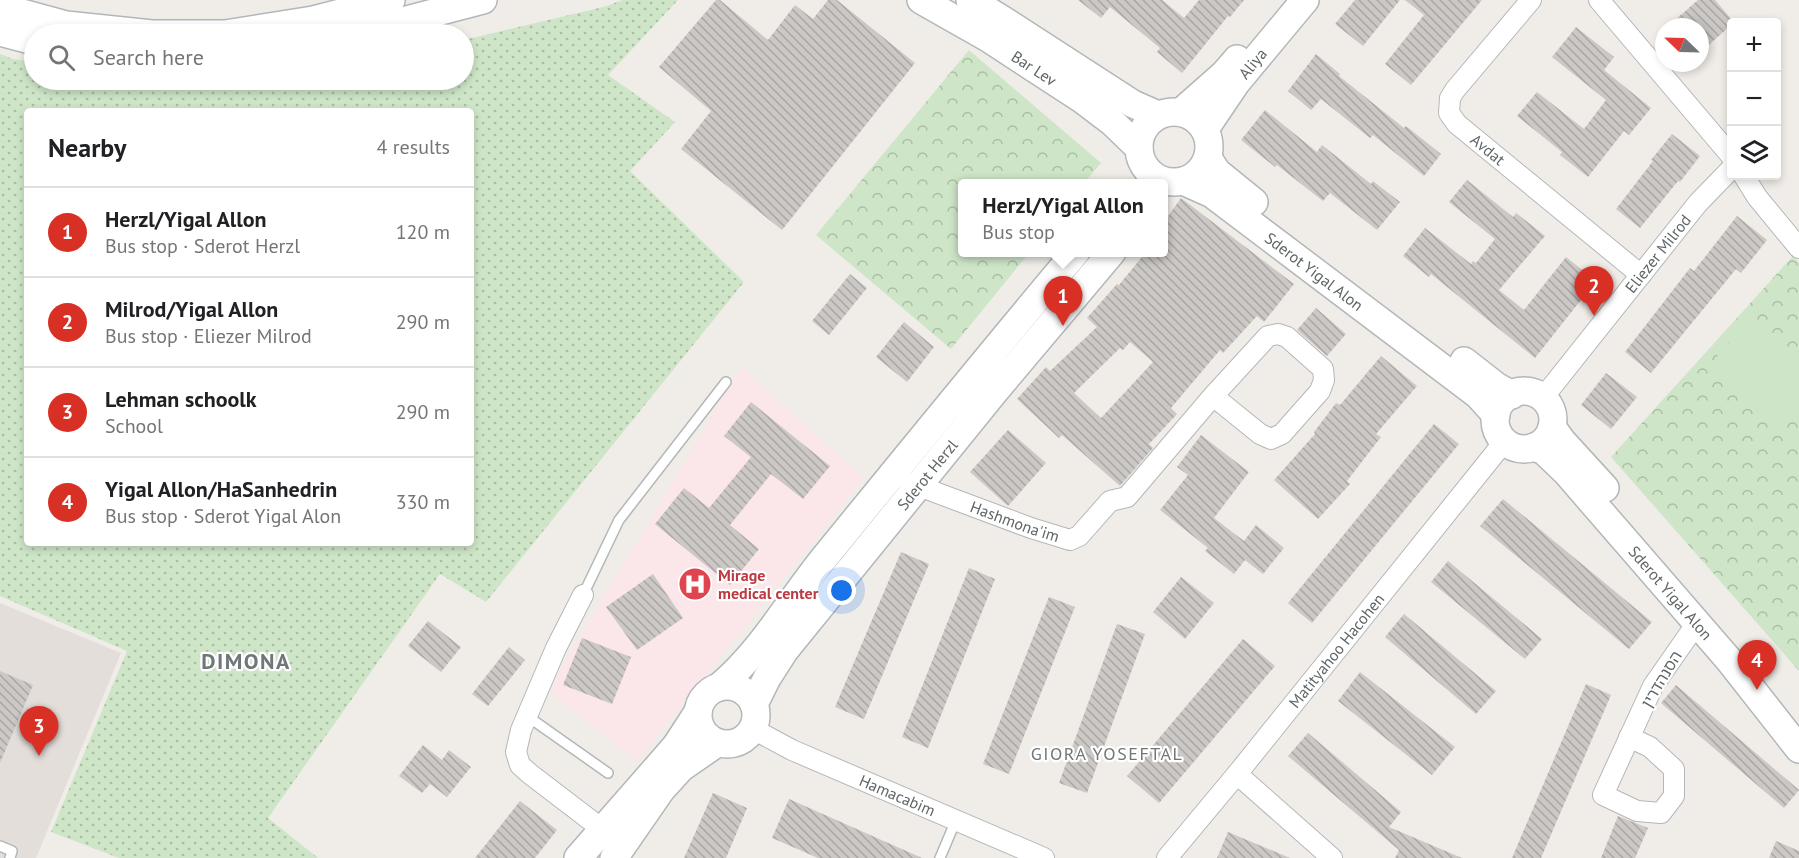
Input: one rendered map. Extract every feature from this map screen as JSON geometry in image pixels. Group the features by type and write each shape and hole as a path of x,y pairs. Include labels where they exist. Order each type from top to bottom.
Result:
{"street":[{"path":"288,24 313,20 391,0"},
{"path":"391,24 483,0"},
{"name":"Bar Lev","path":"921,0 988,38 1083,100 1112,122 1139,152"},
{"name":"Bar Lev","path":"970,0 1133,104 1169,114"},
{"name":"Aliya","path":"1169,114 1224,74 1285,0"},
{"name":"Aliya","path":"1205,129 1236,84 1305,0"},
{"name":"Avdat","path":"1531,0 1455,90 1450,98 1449,113 1466,131 1641,275"},
{"path":"1599,0 1727,152"},
{"path":"0,7 62,24"},
{"path":"0,32 24,38"},
{"path":"1130,179 1145,126 1169,114 1198,121 1205,129 1209,141 1208,158 1198,174 1175,186"},
{"path":"1139,152 1150,174 1160,179"},
{"name":"Sderot Yigal Alon","path":"1208,158 1226,181 1496,386 1504,405"},
{"name":"Eliezer Milrod","path":"1542,399 1707,192 1727,172"},
{"path":"1746,180 1799,248"},
{"path":"1754,180 1799,227"},
{"name":"Sderot Yigal Alon","path":"1175,186 1212,194 1478,395 1504,405"},
{"name":"Sderot Herzl","path":"719,687 749,659 812,573 1072,257"},
{"name":"Sderot Herzl","path":"753,717 767,678 785,650 995,391 1108,257"},
{"path":"1278,334 1287,337 1323,369 1324,380 1320,391 1282,434 1271,439 1260,434 1213,396 1268,336 1278,334"},
{"path":"1528,392 1542,399 1550,408 1552,427 1542,442 1525,449 1516,448 1504,442 1496,429 1504,405 1528,392"},
{"name":"Hashmona'im","path":"892,475 1042,532 1070,540 1079,536 1110,501 1127,497 1213,396"},
{"name":"Sderot Yigal Alon","path":"1552,427 1743,647 1799,718"},
{"name":"Matityahoo Hacohen","path":"1167,858 1504,442"},
{"name":"Sderot Yigal Alon","path":"1534,447 1544,451 1566,472 1729,660 1799,749"},
{"path":"583,595 556,648 527,716 516,752 520,765 602,829"},
{"name":"הסנהדרין","path":"1629,737 1653,686 1697,623"},
{"path":"578,858 676,746 705,696 719,687 736,687 743,691 753,717 741,741 725,745 717,743 702,731 698,711"},
{"name":"Hamacabim","path":"753,717 792,750 1044,858"},
{"path":"614,858 662,790 681,768 717,743"},
{"path":"1237,774 1332,858"}],"lane":[{"path":"583,595 619,520 726,382"},
{"path":"527,716 608,774"},
{"path":"940,858 956,820"},
{"path":"0,846 12,851 9,858"}],"shaded area":[{"name":"Mirage medical center","path":"741,367 864,478 637,761 548,691"},
{"path":"0,603 121,653 36,858 0,858"}],"green space":[{"path":"623,0 678,0 608,75 675,122 630,171 744,282 486,602 440,574 268,818 318,858 119,858 51,832 127,651 0,596 0,54 24,61 24,90 474,90 474,38 603,7"},
{"path":"969,50 1101,163 1087,179 958,179 958,257 1026,257 951,349 816,235"},
{"path":"1793,256 1799,263 1799,671 1611,457"},
{"path":"1747,323 1799,369 1799,400 1776,425 1709,365"}],"building":[{"path":"716,0 720,0 768,40 795,5 813,19 828,0 837,0 915,63 782,230 681,149 711,111 659,67"},
{"path":"1078,0 1162,0 1184,18 1199,0 1244,0 1230,17 1228,16 1182,73 1157,52 1160,48 1110,7 1101,18"},
{"path":"1355,0 1400,0 1363,46 1335,24"},
{"path":"1405,0 1482,0 1411,85 1385,64 1424,15"},
{"path":"1698,0 1715,0 1731,18 1727,18 1727,29 1709,45 1709,18 1677,18"},
{"path":"1576,27 1614,57 1604,70 1651,108 1629,135 1624,131 1588,177 1560,155 1562,152 1517,116 1537,92 1584,129 1606,100 1552,57"},
{"path":"1316,54 1340,74 1339,76 1404,128 1406,126 1441,154 1424,176 1373,135 1370,138 1321,99 1311,110 1288,91"},
{"path":"1265,110 1317,152 1322,145 1371,184 1373,181 1400,202 1377,230 1330,193 1323,201 1241,140"},
{"path":"1672,134 1700,156 1640,228 1616,209"},
{"path":"1467,180 1513,217 1516,213 1545,236 1499,290 1524,310 1566,257 1596,281 1535,358 1431,274 1429,277 1403,256 1425,228 1471,264 1473,261 1476,263 1495,239 1449,202"},
{"path":"1181,198 1294,284 1264,322 1257,316 1223,353 1220,350 1171,408 1177,414 1149,444 1153,448 1120,486 1062,435 1059,438 1017,399 1046,367 1050,371 1097,327 1087,318 1117,284 1119,285 1142,257 1168,257 1168,216","holes":["1130,342 1153,362 1101,418 1074,393 1120,348 1123,350"]},
{"path":"1737,216 1767,240 1741,273 1736,269 1651,373 1625,352 1690,268 1694,271"},
{"path":"850,274 867,288 829,335 812,321"},
{"path":"1316,308 1346,334 1327,356 1297,330"},
{"path":"904,322 934,347 907,382 876,357"},
{"path":"1381,356 1417,386 1376,434 1381,437 1347,481 1350,484 1318,519 1274,480 1315,434 1314,432 1336,403 1340,405"},
{"path":"1606,373 1637,397 1611,429 1581,405"},
{"path":"751,402 830,466 803,499 771,474 730,525 759,549 730,585 655,524 684,488 709,508 751,457 724,436"},
{"path":"1434,424 1459,444 1312,623 1288,603"},
{"path":"1008,430 1046,463 1008,506 970,472"},
{"path":"1201,435 1249,472 1214,518 1244,541 1256,525 1284,548 1263,574 1245,560 1234,574 1205,551 1208,548 1160,510 1188,475 1177,467"},
{"path":"1503,499 1652,622 1629,649 1480,526"},
{"path":"901,552 929,564 864,719 835,707"},
{"path":"1448,561 1542,639 1525,659 1431,582"},
{"path":"969,568 995,579 928,748 902,737"},
{"path":"653,574 683,618 637,650 606,607"},
{"path":"1181,577 1214,603 1185,639 1153,612"},
{"path":"1049,597 1075,607 1009,774 983,764"},
{"path":"1404,614 1496,691 1476,714 1385,637"},
{"path":"428,621 461,647 441,672 408,646"},
{"path":"1117,624 1145,634 1087,793 1059,783"},
{"path":"582,638 631,657 612,704 563,685"},
{"path":"1243,639 1275,666 1159,803 1127,776"},
{"path":"509,647 525,660 488,706 472,694"},
{"path":"0,671 33,685 0,763"},
{"path":"1360,672 1455,747 1432,775 1338,701"},
{"path":"1586,684 1611,695 1541,858 1512,858"},
{"path":"1676,685 1799,790 1784,808 1661,703"},
{"path":"1308,733 1401,812 1389,827 1462,858 1395,858 1399,850 1288,756"},
{"path":"423,745 442,760 449,750 471,767 447,797 430,784 422,793 399,776"},
{"path":"713,793 747,808 726,858 684,858"},
{"path":"789,799 922,858 818,858 772,838"},
{"path":"520,801 557,830 535,858 475,858"},
{"path":"1618,816 1648,828 1635,858 1601,858"},
{"path":"1228,832 1290,858 1217,858"},
{"path":"1776,841 1799,851 1799,858 1769,858"}],"place":[{"name":"Milrod/Yigal Allon","path":"1594,316"},
{"name":"Herzl/Yigal Allon","path":"1063,326"},
{"name":"Mirage medical center","path":"695,584"},
{"name":"Yigal Allon/HaSanhedrin","path":"1757,690"},
{"name":"Lehman schoolk","path":"39,756"}],"district":[{"name":"DIMONA","path":"246,661"},
{"name":"GIORA YOSEFTAL","path":"1107,753"}]}
